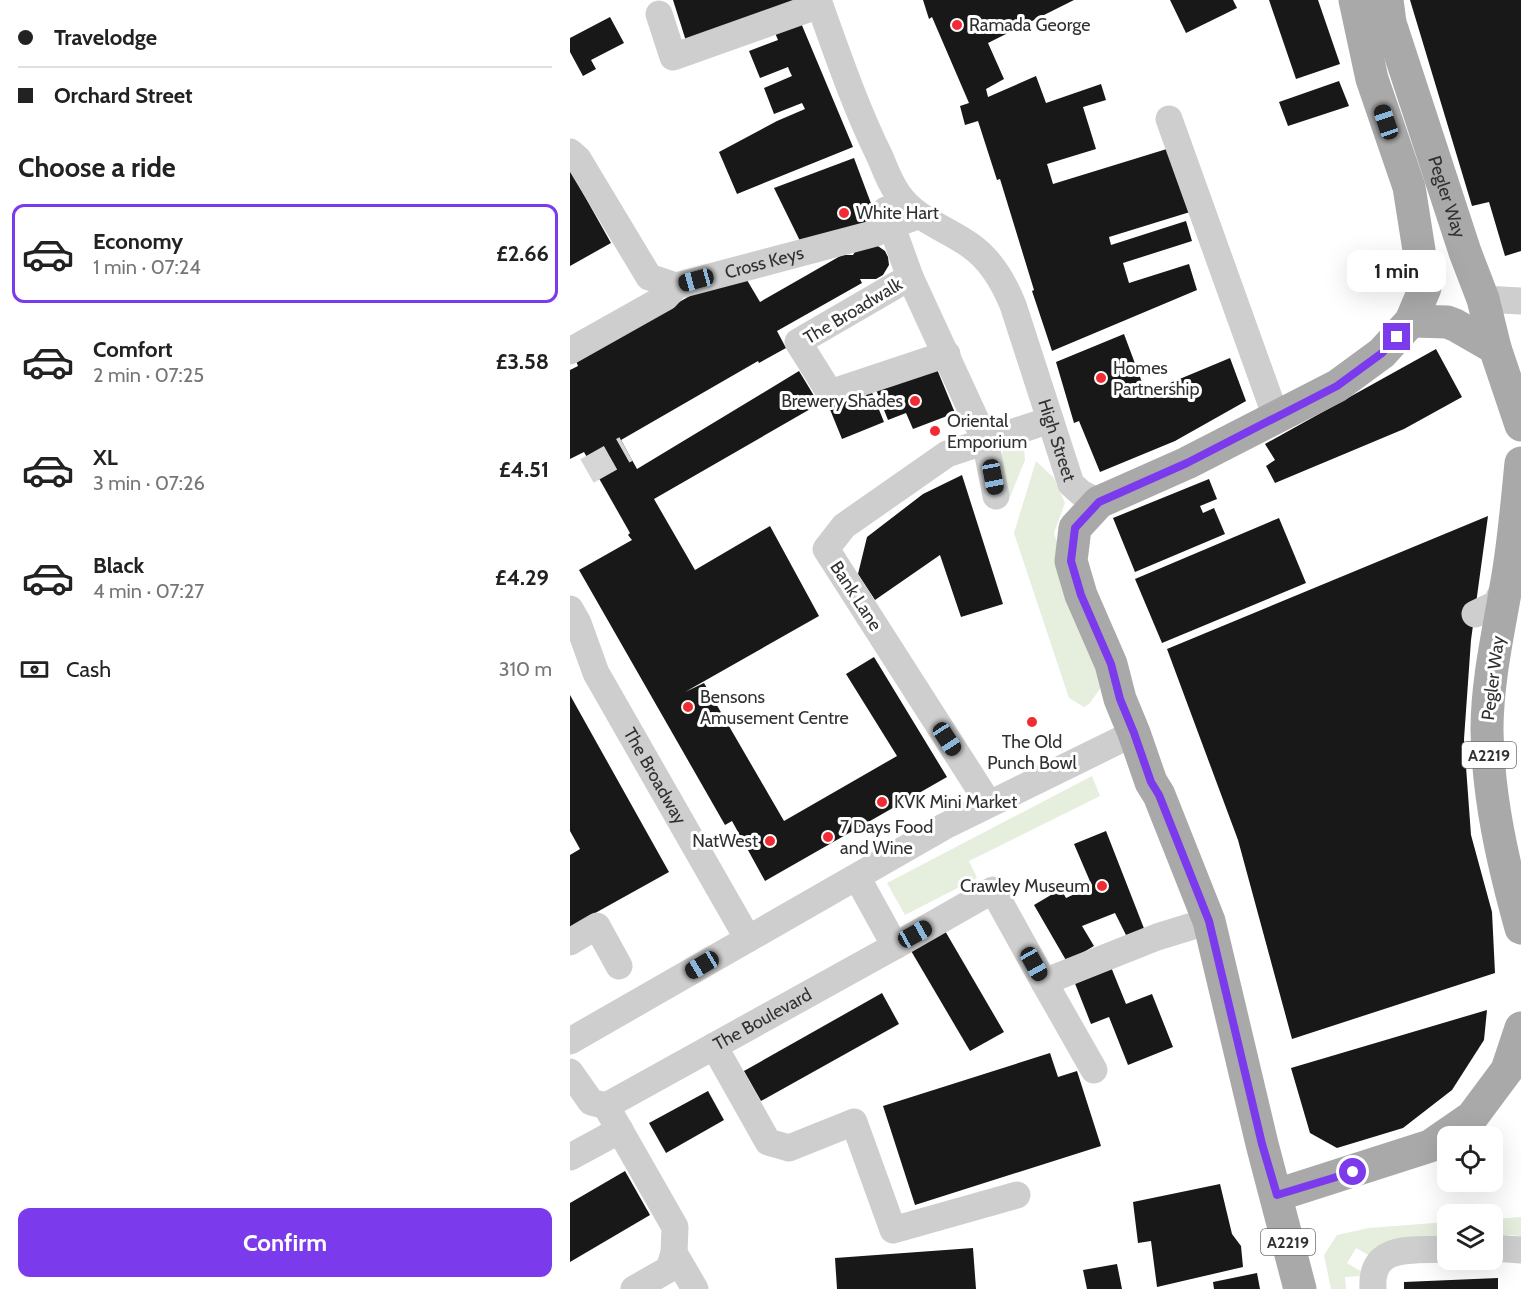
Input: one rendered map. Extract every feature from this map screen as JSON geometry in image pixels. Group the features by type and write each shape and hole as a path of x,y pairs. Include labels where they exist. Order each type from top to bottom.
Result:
{"main road":[{"name":"Pegler Way","path":"1355,0 1372,79 1409,187 1425,288 1411,321"},
{"name":"Pegler Way","path":"1387,0 1390,23 1461,238 1484,299 1495,348 1521,425"},
{"path":"1411,321 1447,322 1495,348"},
{"name":"A2219","path":"1300,1289 1262,1144 1209,921 1159,795 1151,782 1120,699 1111,664 1081,595 1071,561 1075,528 1099,502 1187,463 1337,386 1382,353 1411,321"},
{"name":"Pegler Way","path":"1521,463 1511,589 1492,672 1487,729 1491,788 1500,848 1521,928"},
{"path":"1277,1195 1430,1146 1472,1117 1507,1070 1521,1028"}],"street":[{"path":"659,14 673,57 818,2"},
{"name":"High Street","path":"818,2 839,62 867,130 898,194 918,216 973,247 988,262 1004,284 1013,305 1071,484 1081,493 1099,502"},
{"path":"1169,119 1276,417"},
{"path":"570,152 579,159 649,277 676,286 666,297 570,351"},
{"path":"888,216 910,277 985,440 996,496"},
{"name":"Cross Keys","path":"676,286 876,233 888,216 918,216"},
{"name":"The Broadwalk","path":"910,277 798,342 830,393 947,354"},
{"path":"1484,299 1521,301"},
{"name":"Bank Lane","path":"989,804 826,549 844,526 947,454 1050,420"},
{"path":"1475,614 1496,604 1511,589"},
{"name":"The Broadway","path":"570,609 578,623 596,673 748,939"},
{"path":"570,1041 945,826 1134,733"},
{"path":"857,877 895,946"},
{"name":"The Boulevard","path":"606,1106 993,890 1044,982"},
{"path":"1094,1070 1044,982 1157,937 1209,921"},
{"path":"585,933 615,968"},
{"path":"714,1047 768,1142 789,1148 854,1122 893,1230 1017,1195"},
{"path":"570,1072 591,1102 606,1106 675,1227 674,1253 669,1269 634,1289"},
{"path":"570,1157 620,1130"},
{"path":"1503,1249 1521,1250"},
{"path":"1373,1289 1376,1265 1382,1258 1398,1251 1437,1250"},
{"path":"674,1253 695,1289"}],"green space":[{"path":"1014,444 1024,449 1025,460 1010,497 1000,460 1004,448"},
{"path":"1036,461 1054,478 1065,503 1054,533 1102,686 1089,704 1084,707 1069,698 1014,533"},
{"path":"1092,776 1100,796 969,861 977,878 905,915 887,883"},
{"path":"1521,1217 1521,1237 1503,1235 1503,1218"},
{"path":"1437,1223 1437,1241 1372,1257 1356,1248 1347,1263 1362,1272 1361,1276 1345,1277 1346,1289 1331,1289 1324,1255 1337,1235 1369,1228"}],"building":[{"path":"673,0 797,0 686,41"},
{"path":"923,0 1074,0 988,43 1004,79 986,89 988,97 1036,76 1046,103 1101,84 1106,100 1083,107 1096,149 1047,164 1053,184 1170,148 1190,212 1109,237 1111,245 1186,221 1192,241 1123,263 1129,283 1189,264 1197,290 1052,351 1000,179 997,180 978,121 965,125 960,106 969,103 932,17 929,19"},
{"path":"1170,0 1233,0 1237,8 1186,33"},
{"path":"1269,0 1318,0 1340,64 1296,79"},
{"path":"1410,0 1521,0 1521,251 1505,256 1489,202 1472,206"},
{"path":"610,17 624,43 591,60 596,69 583,76 570,52 570,38"},
{"path":"801,23 853,147 737,194 719,152 805,109 802,103 774,114 764,88 792,76 788,67 760,78 749,51 778,40 775,33"},
{"path":"1339,81 1349,106 1288,126 1279,102"},
{"path":"854,158 878,222 803,247 774,188"},
{"path":"570,170 611,243 570,266"},
{"path":"875,244 885,251 888,257 889,265 883,275 876,279 860,279 862,283 777,331 786,348 759,363 758,361 621,440 637,469 799,371 819,404 654,499 695,570 770,526 819,616 685,692 704,683 784,821 897,756 846,674 874,657 947,777 765,881 732,821 725,825 579,570 632,540 584,452 570,459 570,370 578,366 576,361 723,277 744,275 760,302 842,255 853,255 856,250"},
{"path":"1124,334 1146,393 1230,358 1246,401 1175,441 1100,472 1079,421 1074,423 1056,362"},
{"path":"1436,349 1462,397 1404,429 1275,483 1266,466 1275,460 1265,444"},
{"path":"934,362 955,413 913,429 906,413 888,420 875,387"},
{"path":"871,390 884,422 842,439 829,407"},
{"path":"962,475 1003,604 961,617 940,555 875,600 858,574 867,537 923,494"},
{"path":"1209,479 1217,499 1200,506 1203,513 1214,508 1225,534 1135,572 1113,518"},
{"path":"1488,516 1471,640 1464,739 1471,835 1492,912 1495,973 1292,1039 1238,840 1167,649"},
{"path":"1279,518 1306,583 1162,643 1135,579"},
{"path":"570,695 669,872 570,927 570,855 580,849 570,831"},
{"path":"1106,831 1145,931 1127,937 1115,913 1082,926 1094,946 1067,962 1034,905 1061,889 1066,898 1092,886 1074,844"},
{"path":"941,924 1004,1032 970,1051 907,944"},
{"path":"1111,967 1126,1004 1152,994 1173,1047 1128,1065 1109,1017 1091,1024 1074,981"},
{"path":"882,993 899,1024 761,1101 744,1071"},
{"path":"1487,1010 1484,1040 1452,1090 1403,1128 1337,1148 1310,1133 1291,1068"},
{"path":"1050,1053 1058,1077 1077,1071 1101,1146 915,1205 883,1106"},
{"path":"708,1091 724,1120 666,1153 649,1123"},
{"path":"625,1171 650,1215 570,1262 570,1203"},
{"path":"1220,1184 1232,1234 1241,1246 1243,1267 1157,1287 1151,1241 1138,1243 1133,1202"},
{"path":"973,1248 976,1289 837,1289 835,1258"},
{"path":"1117,1264 1122,1289 1087,1289 1083,1270"},
{"path":"1257,1273 1260,1289 1214,1289 1213,1282"},
{"path":"1498,1278 1498,1289 1404,1289 1404,1282"}],"tunnel":[{"path":"587,471 626,449"}],"place":[{"name":"Ramada George","path":"957,25"},
{"name":"White Hart","path":"844,213"},
{"name":"Homes Partnership","path":"1101,378"},
{"name":"Brewery Shades","path":"915,401"},
{"name":"Oriental Emporium","path":"935,431"},
{"name":"Bensons Amusement Centre","path":"688,707"},
{"name":"The Old Punch Bowl","path":"1032,722"},
{"name":"KVK Mini Market","path":"882,802"},
{"name":"7 Days Food and Wine","path":"828,837"},
{"name":"NatWest","path":"770,841"},
{"name":"Crawley Museum","path":"1102,886"}],"route":[{"path":"1353,1172 1277,1195 1262,1144 1209,921 1159,795 1151,782 1120,699 1111,664 1081,595 1071,561 1075,528 1099,502 1187,463 1337,386 1382,353 1397,337"}]}
